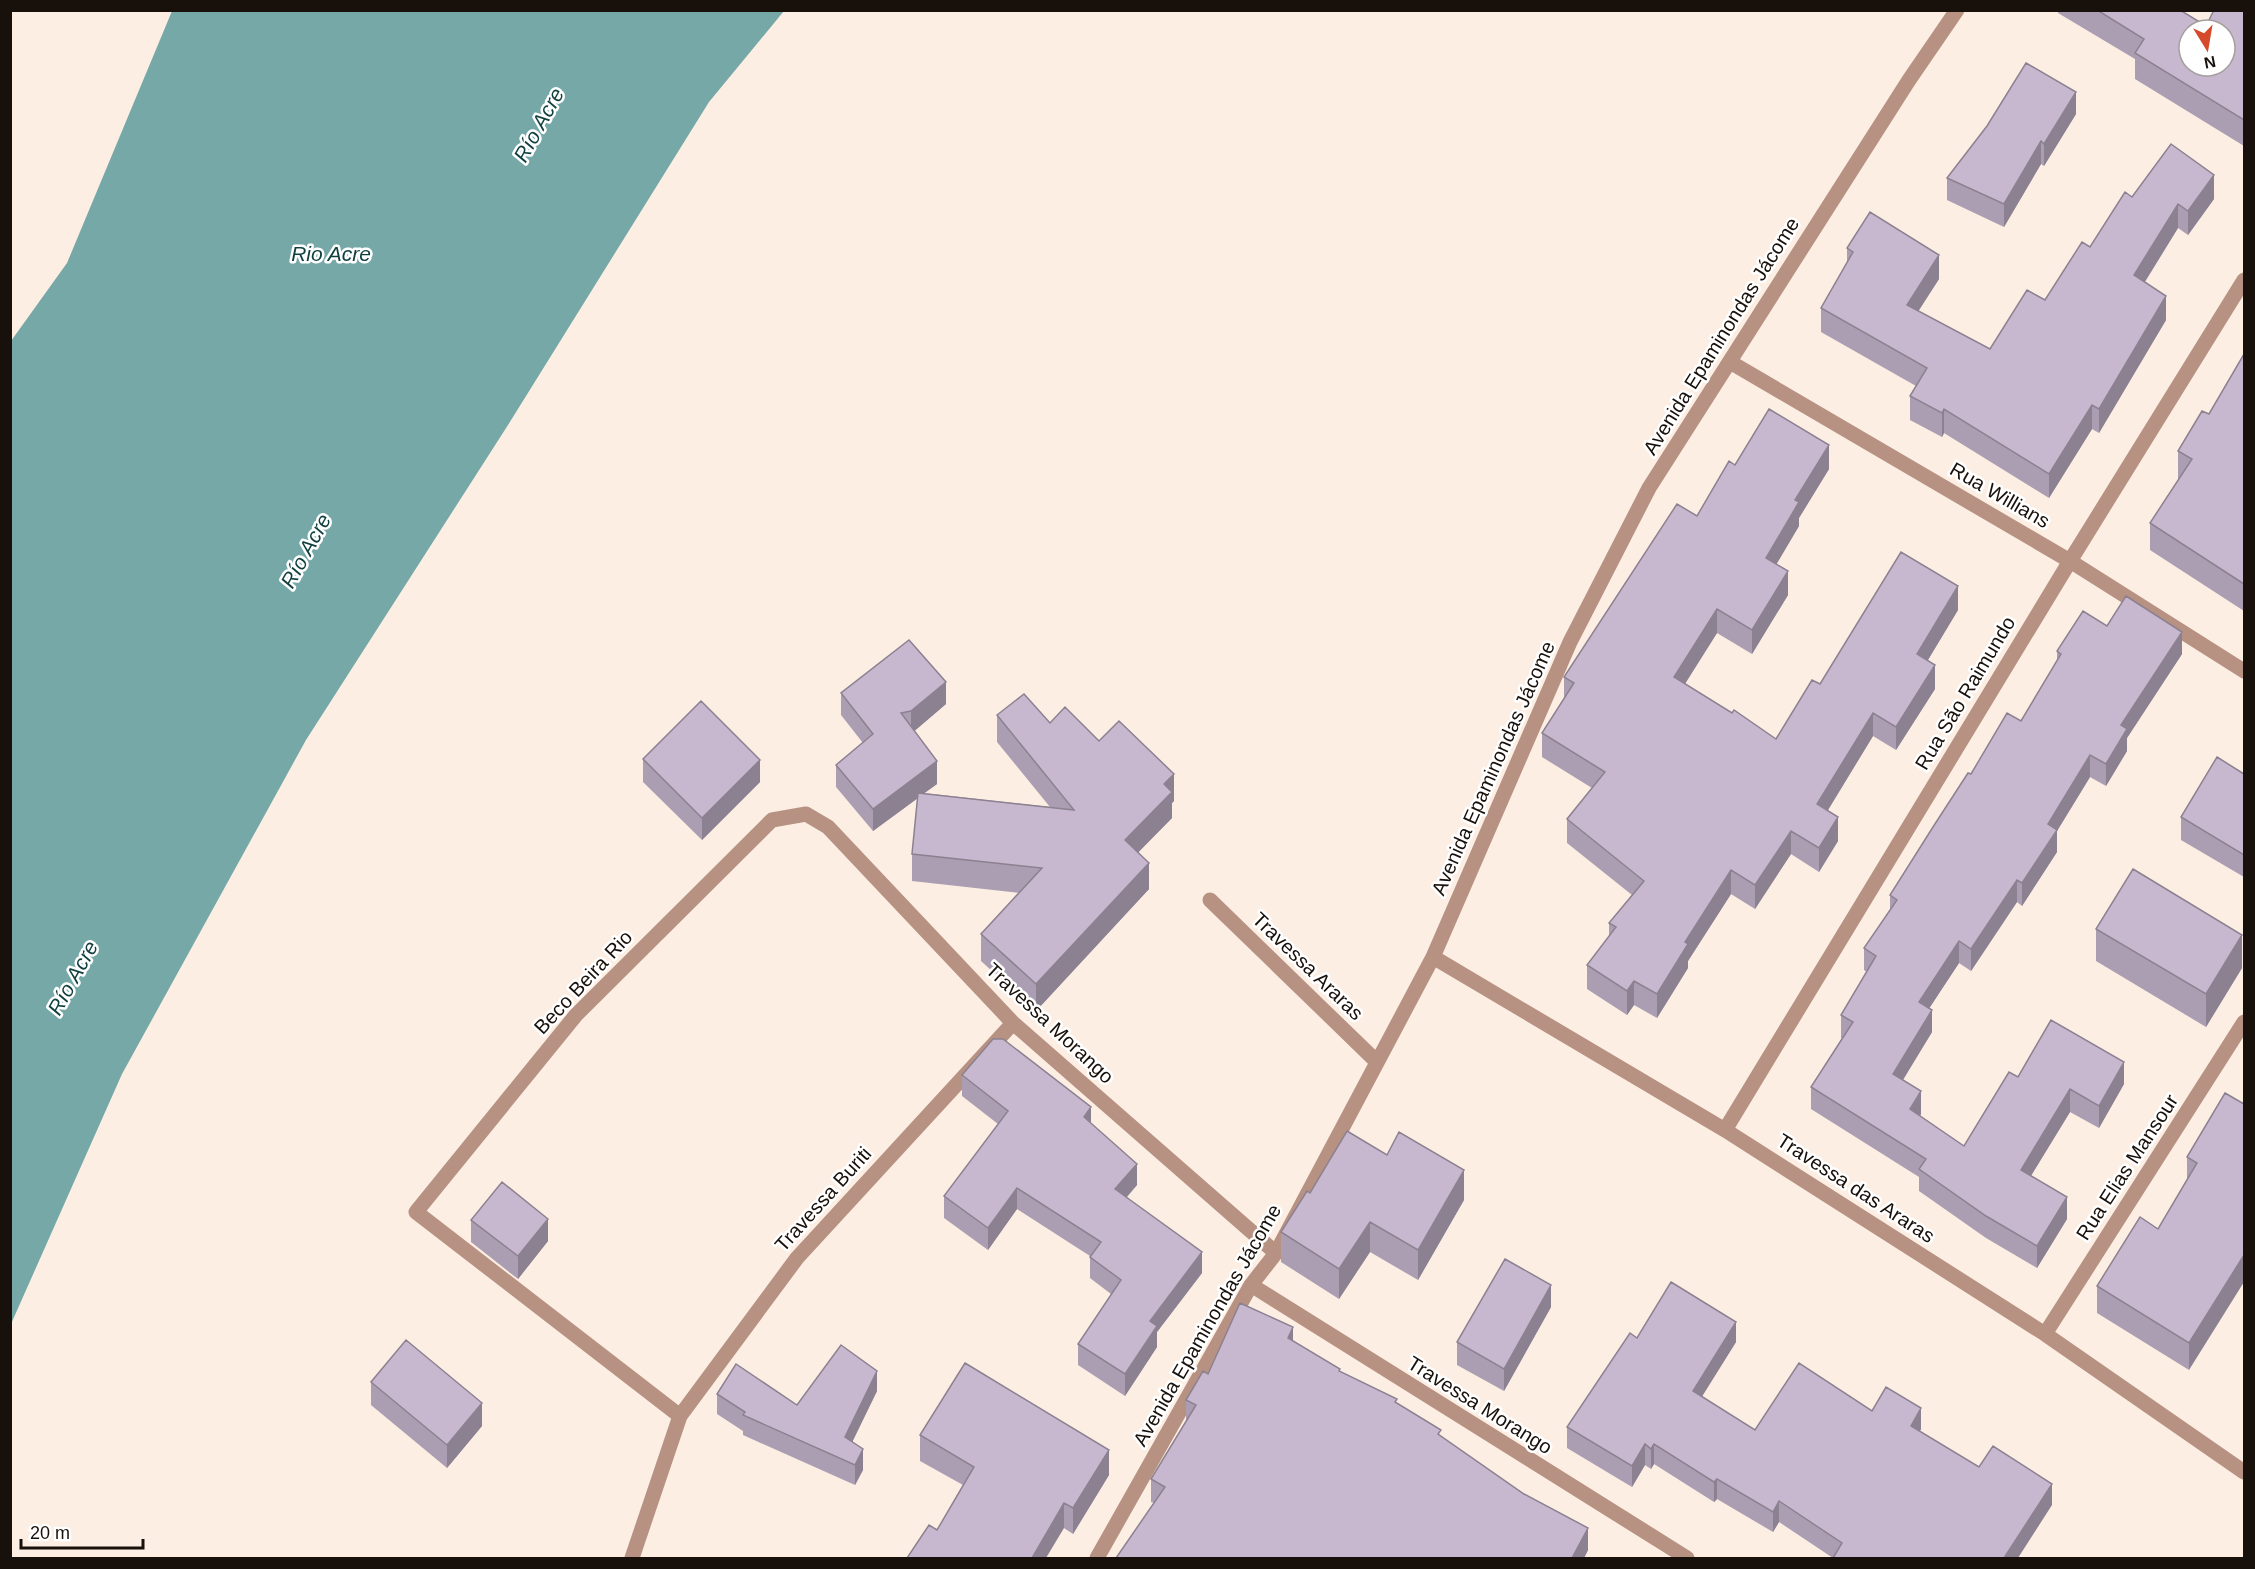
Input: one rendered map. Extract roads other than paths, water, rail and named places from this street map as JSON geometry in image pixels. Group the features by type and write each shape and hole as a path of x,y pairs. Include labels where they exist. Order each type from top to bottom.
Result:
{"street":[{"name":"Avenida Epaminondas Jácome","path":"1096,1558 1251,1285 1276,1253 1433,957 1570,642 1649,488 1908,80 1957,10"},
{"name":"Rua São Raimundo","path":"1725,1130 2070,561 2244,280"},
{"name":"Rua Willians","path":"1730,362 2070,561 2244,670"},
{"name":"Travessa Morango","path":"806,814 828,827 1013,1023 1276,1253"},
{"name":"Beco Beira Rio","path":"680,1416 416,1212 576,1015 772,820 806,814"},
{"name":"Travessa Araras","path":"1209,900 1376,1061"},
{"name":"Travessa das Araras","path":"1433,957 1725,1130 2045,1334 2244,1472"},
{"name":"Rua Elias Mansour","path":"2045,1334 2244,1022"},
{"name":"Travessa Buriti","path":"632,1558 680,1416 797,1258 1013,1023"},
{"name":"Travessa Morango","path":"1251,1285 1687,1558"}],"water":[{"name":"Rio Acre","path":"172,11 784,11 709,102 508,425 306,740 122,1074 11,1324 11,341 67,263"}],"water label":[{"name":"Río Acre","path":"539,125"},
{"name":"Río Acre","path":"306,551"},
{"name":"Río Acre","path":"73,978"}]}
